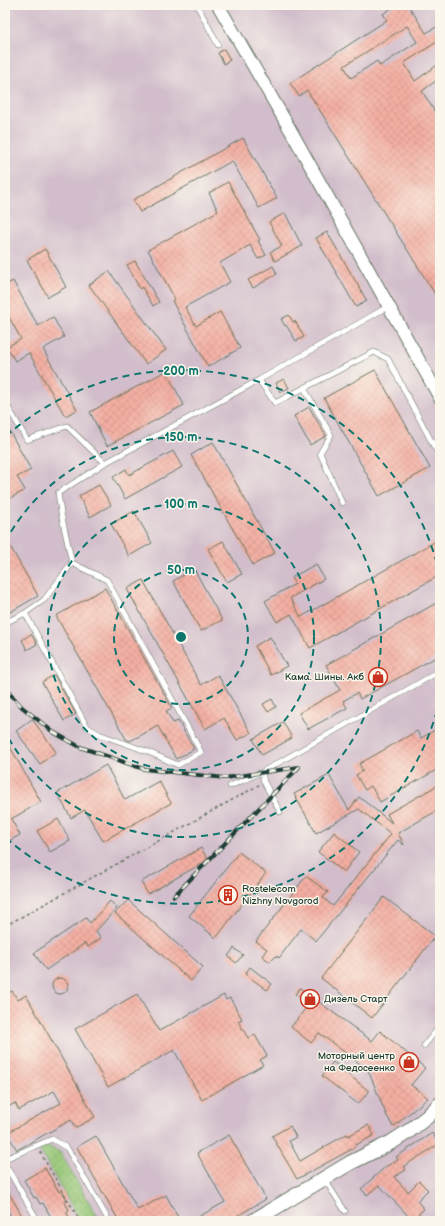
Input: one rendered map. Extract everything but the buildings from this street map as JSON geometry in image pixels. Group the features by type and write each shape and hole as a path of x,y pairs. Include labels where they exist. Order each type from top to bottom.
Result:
{"main road":[{"path":"253,1221 323,1178 409,1131 440,1104"}],"street":[{"path":"218,5 440,398"}],"lane":[{"path":"197,5 218,45"},
{"path":"5,623 25,613 44,600 72,563 58,493 105,463 259,380 389,306"},
{"path":"259,380 275,403 374,352 388,359 436,450"},
{"path":"304,388 332,435 320,453 342,503"},
{"path":"5,402 27,440 67,426 105,463"},
{"path":"25,613 87,727 99,734 146,751 178,765 201,752 106,580 72,563"},
{"path":"230,786 262,772 440,671"},
{"path":"262,772 264,782 280,812"},
{"path":"424,1046 440,1026"},
{"path":"5,1159 52,1139 67,1148 109,1221"},
{"path":"5,1164 38,1221"},
{"path":"323,1178 345,1211"}],"path":[{"path":"5,926 264,782"},
{"path":"36,1145 80,1221"}],"shaded area":[{"path":"5,5 440,5 440,1208 429,1221 5,1221"}],"green space":[{"path":"47,1146 60,1152 100,1221 80,1221 39,1149"}],"railway":[{"path":"5,688 22,707 53,732 80,747 144,769 225,778 299,767 174,896"}],"place":[{"name":"Кама. Шины. Акб","path":"378,677"},
{"name":"Rostelecom Nizhny Novgorod","path":"228,895"},
{"name":"Дизель Старт","path":"310,999"},
{"name":"Моторный центр на Федосеенко","path":"409,1062"}]}
